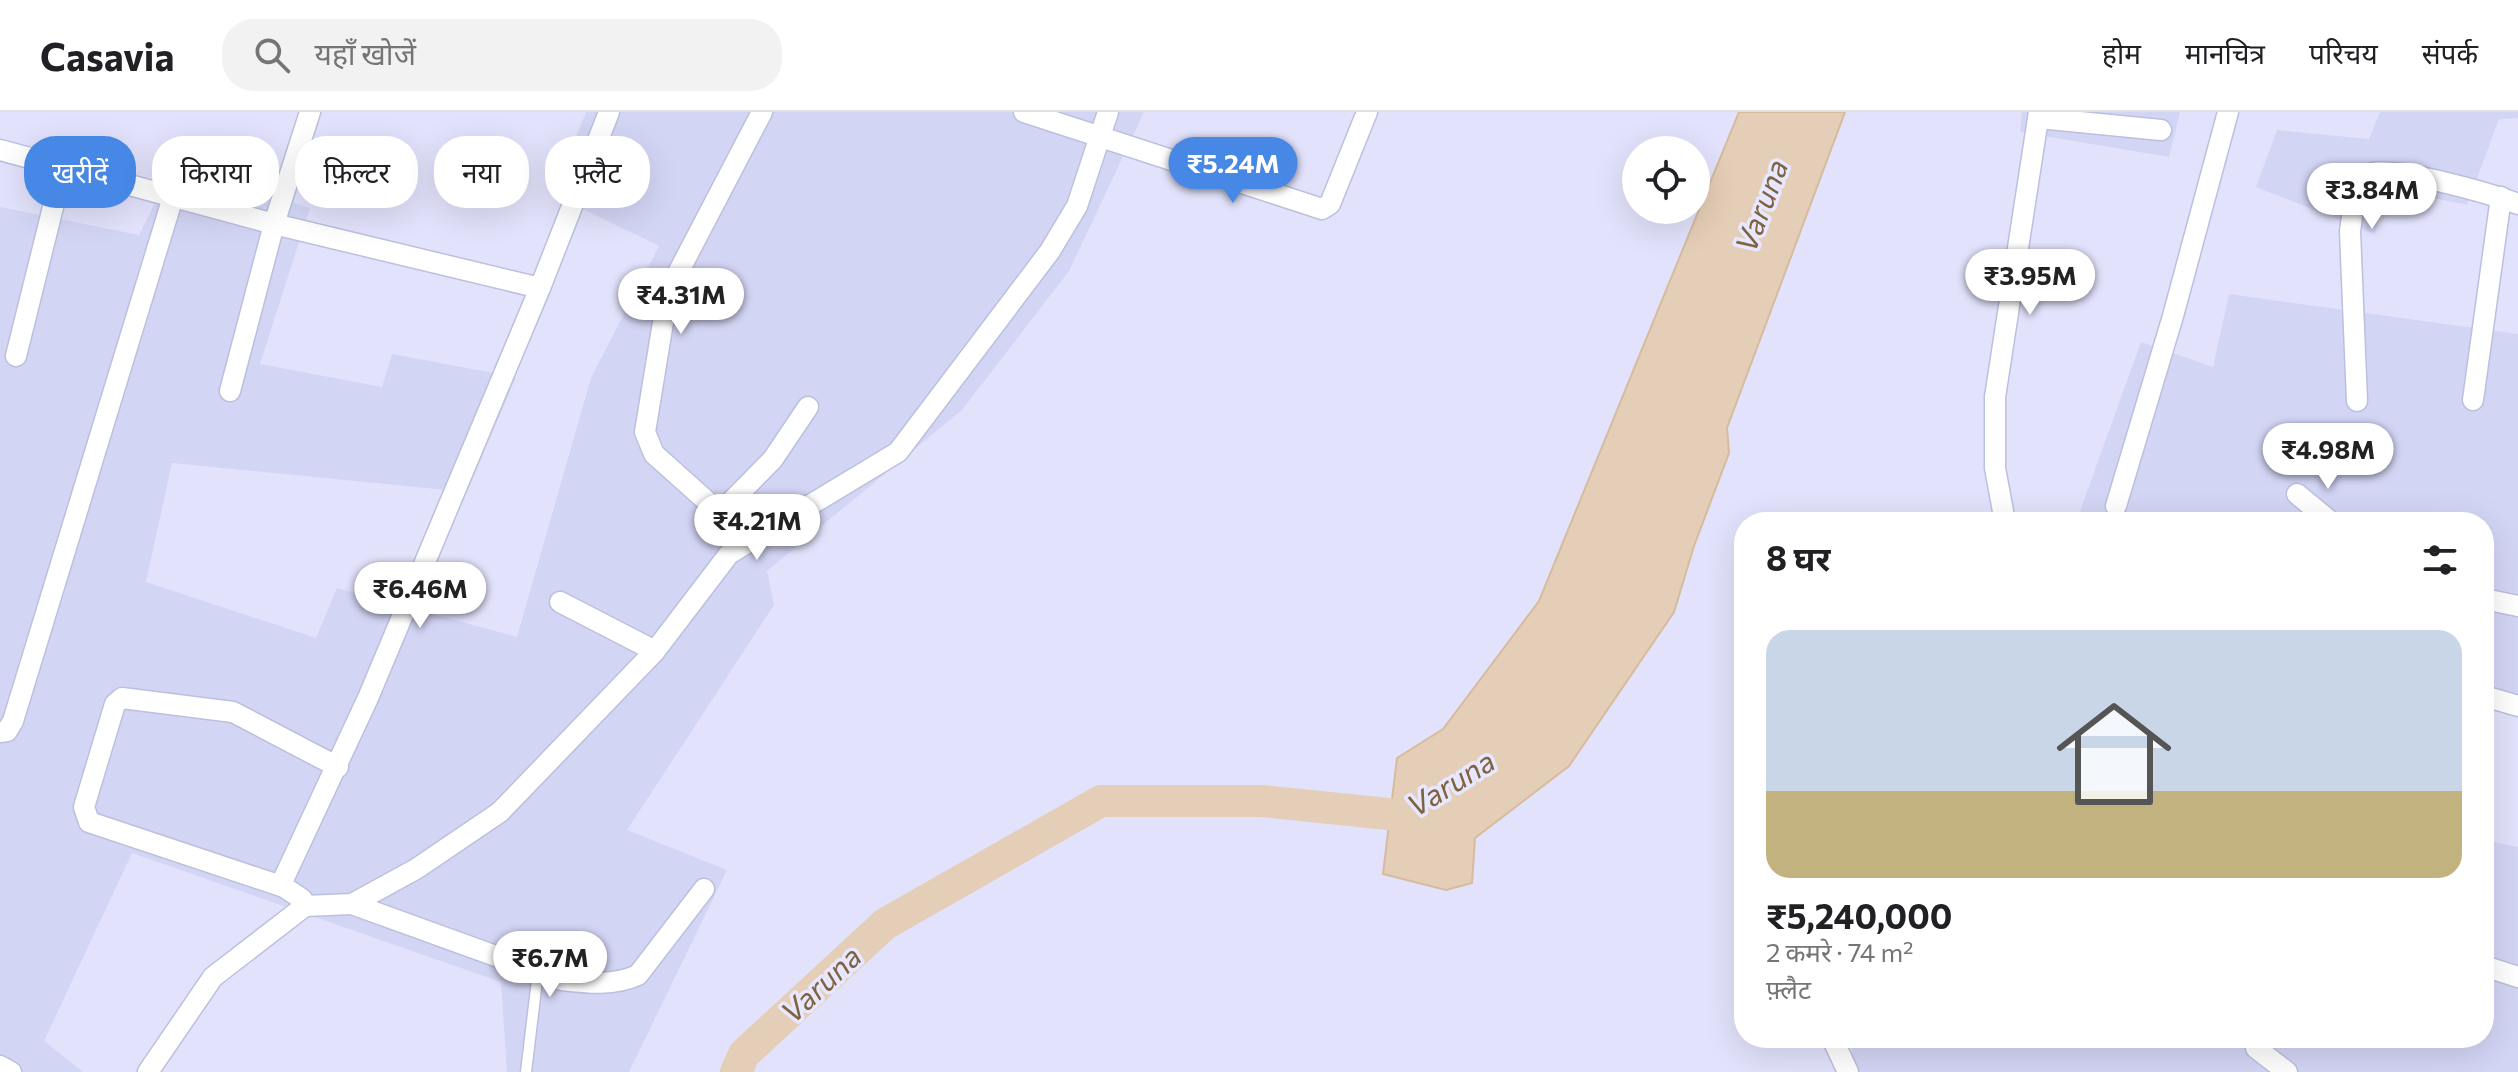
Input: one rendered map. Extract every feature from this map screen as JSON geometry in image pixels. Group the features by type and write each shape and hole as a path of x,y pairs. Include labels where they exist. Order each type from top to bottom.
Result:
{"street":[{"path":"230,391 274,224 310,112"},
{"path":"284,887 283,880 338,767 540,288 609,112"},
{"path":"737,546 720,513 654,454 645,432 668,292 762,112"},
{"path":"1024,112 1322,209 1330,204 1367,112"},
{"path":"352,904 416,869 500,812 655,651 737,546 898,452 1050,251 1077,206 1108,112"},
{"path":"2116,506 2173,316 2228,112"},
{"path":"2003,512 1995,468 1995,397 2039,115 2161,130"},
{"path":"0,150 24,156"},
{"path":"2357,401 2349,241 2353,210 2364,185 2372,173 2384,171 2510,201 2473,400"},
{"path":"16,356 53,208"},
{"path":"0,732 7,731 13,721 170,208"},
{"path":"214,208 540,288"},
{"path":"720,513 773,459 808,407"},
{"path":"2297,494 2319,512"},
{"path":"2494,601 2518,606"},
{"path":"560,602 655,651"},
{"path":"305,906 302,899 284,887 89,822 84,807 115,704 122,698 233,712 338,767"},
{"path":"2494,699 2518,706"},
{"path":"148,1072 213,977 305,906 352,904 562,980 594,983 625,981 638,975 704,889"},
{"path":"2494,969 2518,977"},
{"path":"1837,1048 1848,1072"},
{"path":"2256,1048 2287,1072"},
{"path":"0,1066 11,1072"}],"lane":[{"path":"526,1072 538,972"}],"shaded area":[{"path":"586,112 1144,112 1069,271 962,410 767,571 774,605 627,830 727,870 629,1072 507,1072 501,982 132,853 44,1041 83,1072 0,1072 0,207 139,235 152,208 279,208 279,198 295,203 295,208 310,208 260,364 382,387 392,354 516,377 467,492 172,463 146,582 316,638 337,588 517,637 591,378 659,246 581,208 650,208 650,136 576,136"},
{"path":"2022,112 2180,112 2169,157 2020,132"},
{"path":"2380,112 2518,112 2518,118 2499,119 2467,205 2384,188 2375,234 2256,187 2277,130 2369,139"},
{"path":"2229,294 2518,334 2518,709 2494,705 2494,512 2080,512 2141,342 2213,367"},
{"path":"2494,842 2518,847 2518,1072 1850,1072 1852,1048 2494,1048"}],"water":[{"path":"1739,112 1845,112 1727,428 1729,453 1694,546 1674,612 1569,766 1475,838 1472,883 1446,890 1383,874 1397,758 1443,729 1539,601 1693,224 1710,224 1710,183"}],"waterway":[{"name":"Varuna","path":"736,1072 744,1054 885,924 1101,801 1262,801 1398,815 1426,797"}]}
